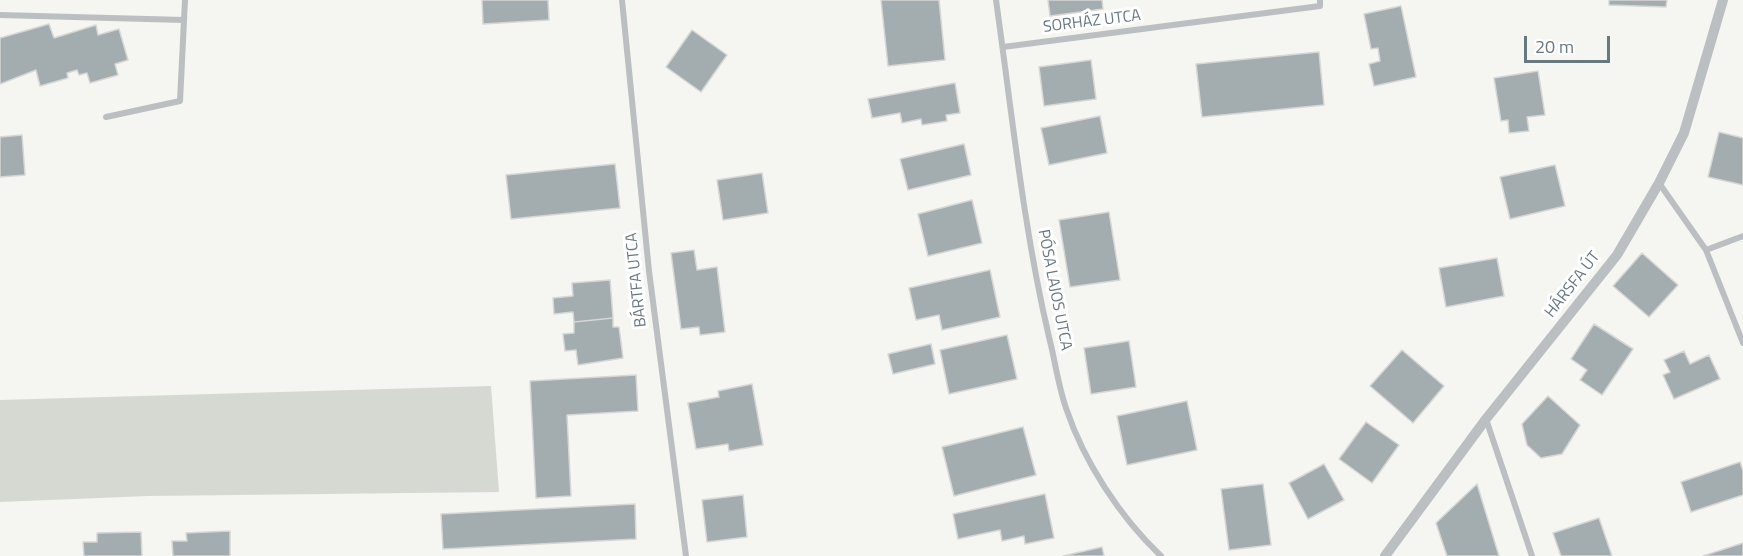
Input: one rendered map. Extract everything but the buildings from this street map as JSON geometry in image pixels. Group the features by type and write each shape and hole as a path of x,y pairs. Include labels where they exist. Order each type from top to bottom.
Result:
{"street":[{"path":"106,117 180,101 185,0"},
{"name":"BÁRTFA UTCA","path":"622,0 649,271 686,556"},
{"name":"PÓSA LAJOS UTCA","path":"996,0 1014,147 1040,297 1066,408 1095,471 1142,538 1161,556"},
{"name":"SORHÁZ UTCA","path":"1003,47 1320,6 1320,0"},
{"name":"HÁRSFA ÚT","path":"1385,556 1486,419 1617,255 1659,183 1684,133 1723,0"},
{"path":"0,15 184,20"},
{"path":"1659,183 1706,250 1743,343"},
{"path":"1706,250 1743,236"},
{"path":"1486,419 1532,556"}],"shaded area":[{"path":"491,386 499,492 148,496 0,502 0,400"}]}
